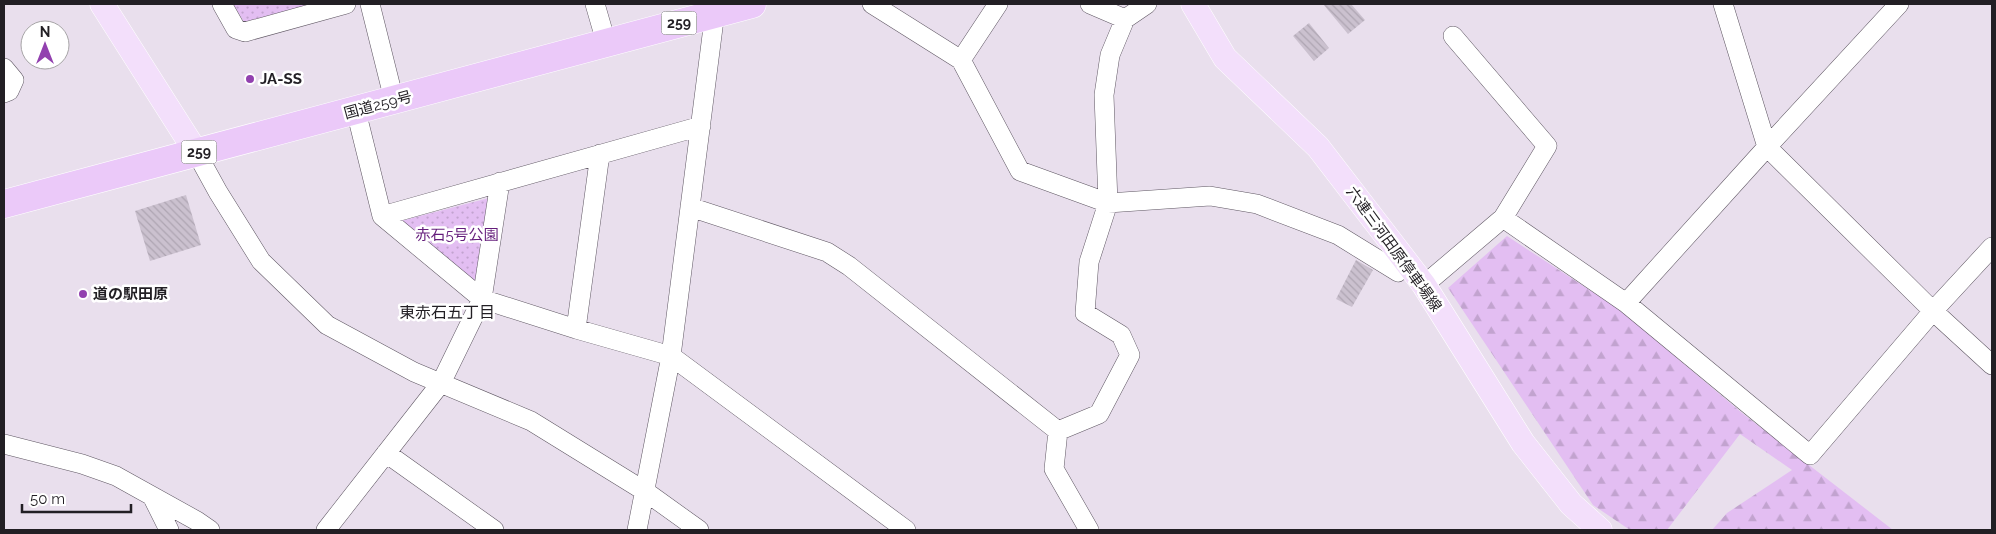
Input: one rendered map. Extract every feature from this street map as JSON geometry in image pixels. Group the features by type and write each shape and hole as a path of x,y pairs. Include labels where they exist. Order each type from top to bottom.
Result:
{"highway":[{"name":"国道259号","path":"4,204 356,111 606,42 716,9 752,4"}],"main road":[{"path":"102,4 196,152"},
{"name":"六連三河田原停車場線","path":"1193,4 1224,58 1318,147 1408,263 1424,285 1523,443 1570,504 1600,530"}],"street":[{"path":"222,4 236,29 245,32 346,4"},
{"path":"370,4 394,100"},
{"path":"595,4 606,42"},
{"path":"872,4 961,60 1020,171 1108,202 1210,196 1257,204 1338,234 1398,272 1408,263"},
{"path":"961,60 998,4"},
{"path":"1090,4 1125,19"},
{"path":"1058,431 1099,414 1130,355 1121,335 1085,313 1089,262 1108,202 1104,95 1110,54 1125,19 1148,4"},
{"path":"1723,4 1767,147 1933,311 1992,364"},
{"path":"1626,303 1900,4"},
{"path":"637,530 646,492 671,356 716,9"},
{"path":"1424,285 1503,218 1547,146 1453,36"},
{"path":"4,68 14,80 9,91 4,93"},
{"path":"356,111 382,216 482,299 576,329 671,356 906,530"},
{"path":"382,216 702,126"},
{"path":"196,152 218,192 261,260 327,325 414,372 531,421 646,492 699,530"},
{"path":"576,329 600,154"},
{"path":"326,530 441,383 482,299 500,182"},
{"path":"690,207 827,252 850,266 1058,431"},
{"path":"1503,218 1626,303 1810,455 1933,311 1992,247"},
{"path":"1058,431 1054,469 1090,530"},
{"path":"4,444 82,464 116,476 210,530"},
{"path":"386,453 494,530"},
{"path":"153,498 169,530"}],"green space":[{"path":"233,4 314,4 244,22"},
{"name":"赤石5号公園","path":"489,198 480,290 397,222"},
{"path":"1507,236 1620,310 1742,413 1893,530 1712,530 1727,513 1792,470 1740,434 1667,530 1630,530 1593,505 1448,288"}],"building":[{"path":"1323,4 1351,4 1365,20 1348,34"},
{"path":"1309,23 1329,48 1314,61 1293,36"},
{"path":"186,195 201,245 150,261 135,211"},
{"path":"1356,260 1373,270 1352,307 1336,299"}],"place":[{"name":"JA-SS","path":"250,79"},
{"name":"道の駅田原","path":"83,294"}],"district":[{"name":"東赤石五丁目","path":"447,312"}]}
